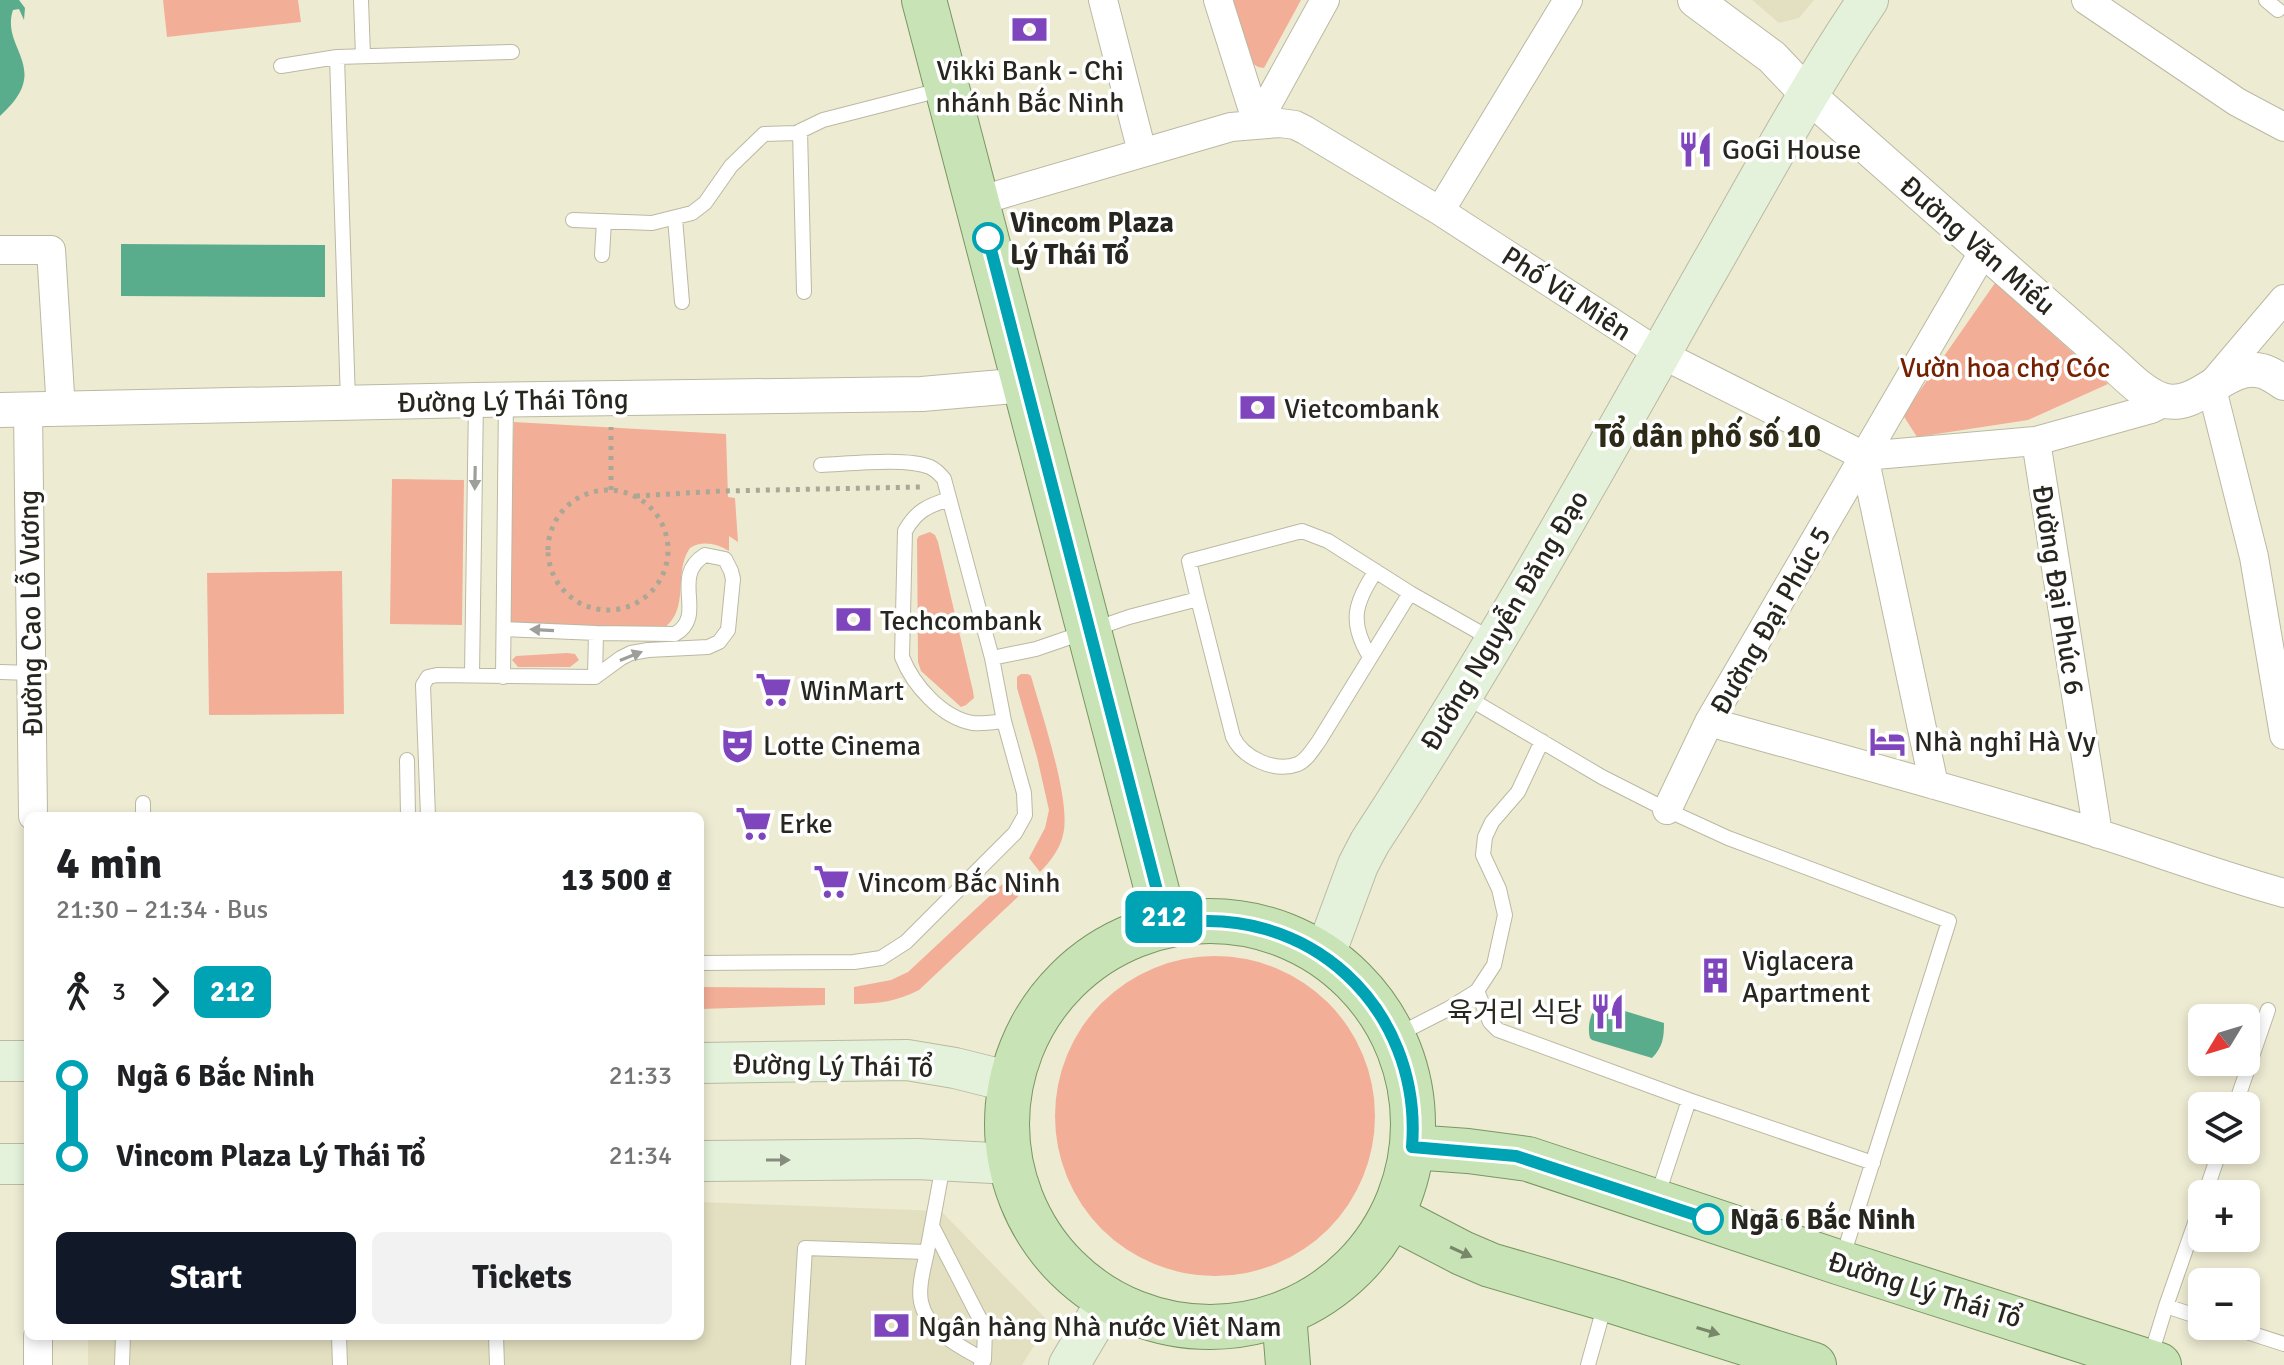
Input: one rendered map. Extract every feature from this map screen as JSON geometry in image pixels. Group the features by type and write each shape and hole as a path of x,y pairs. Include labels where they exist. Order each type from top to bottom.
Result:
{"main road":[{"path":"924,0 1166,925"},
{"name":"Đường Nguyễn Đăng Đạo","path":"1324,957 1363,854 1495,641 1808,95 1868,0"},
{"path":"1216,921 1257,926 1296,940 1324,957 1348,976 1370,1000 1393,1037 1409,1085 1413,1116 1412,1147 1405,1183 1391,1216 1364,1257 1341,1280 1314,1299 1284,1314 1239,1326 1192,1327 1146,1317 1108,1299 1077,1278 1047,1245 1025,1206 1011,1164 1007,1123 1011,1082 1032,1025 1049,1000 1068,977 1105,950 1130,937 1166,925 1216,921"},
{"name":"Đường Lý Thái Tổ","path":"704,1063 907,1060 1011,1082"},
{"path":"0,1061 24,1061"},
{"name":"Đường Lý Thái Tổ","path":"1412,1147 1516,1156 1841,1263 2056,1349 2154,1363"},
{"path":"704,1161 944,1160 1011,1164"},
{"path":"0,1164 24,1164"},
{"path":"1391,1216 1479,1261 1606,1299 1763,1357 1814,1365"},
{"path":"1069,1365 1108,1299"},
{"path":"1284,1314 1288,1365"}],"street":[{"path":"1103,0 1142,152"},
{"path":"1218,0 1257,123"},
{"path":"1257,123 1325,0"},
{"path":"1440,211 1568,0"},
{"name":"Đường Văn Miếu","path":"1695,0 1772,57 1808,95 2139,385 2160,400 2167,401"},
{"path":"2086,0 2237,102 2284,127"},
{"name":"Phố Vũ Miên","path":"978,201 1231,127 1257,123 1295,125 1440,211 1659,353 1864,456"},
{"name":"Đường Đại Phúc 5","path":"1985,249 1709,722 1934,785 2284,893"},
{"name":"Đường Cao Lỗ Vương","path":"0,250 51,250 30,410 33,812"},
{"path":"2211,385 2284,299"},
{"path":"1934,785 1864,456 2036,441 2151,409 2167,401 2174,403 2189,399 2239,372 2258,369 2284,383"},
{"name":"Đường Lý Thái Tông","path":"30,410 922,394 1025,385"},
{"path":"2211,385 2254,557 2284,735"},
{"name":"Đường Đại Phúc 6","path":"2036,441 2098,834"},
{"path":"1667,810 1709,722"},
{"path":"38,1340 38,1365"}],"lane":[{"path":"361,0 363,56"},
{"path":"281,66 337,57 512,52"},
{"path":"337,57 348,403"},
{"path":"573,220 652,223 692,213 700,208 731,166 764,134 800,131 823,120 948,88"},
{"path":"800,131 804,292"},
{"path":"675,218 682,302"},
{"path":"602,255 604,221"},
{"path":"491,400 505,629 503,677"},
{"path":"472,675 491,400"},
{"path":"704,963 867,961 881,958 906,942 1015,833 1025,815 1024,793 1004,721 992,658 944,479 927,466 877,463 821,465"},
{"path":"949,499 930,505 914,516 905,531 902,657 908,674 922,691 952,716 974,723 1004,721"},
{"path":"1410,593 1305,759 1295,765 1280,766 1257,761 1238,746 1233,737 1189,561 1302,531 1328,541 1410,593 1495,641"},
{"path":"428,812 423,685 432,675 595,677 631,653 705,648 719,642 728,630 733,579 725,559 705,555 695,561 689,573 689,621 675,634 505,629"},
{"path":"1370,657 1363,646 1356,622 1362,592 1376,571"},
{"path":"992,658 1036,649 1129,617 1198,599"},
{"path":"595,677 596,633"},
{"path":"0,672 31,673"},
{"path":"1463,694 1602,777 1667,810 1728,838 1949,921 1841,1263"},
{"path":"1393,1037 1477,991 1494,965 1505,915 1499,889 1483,855 1485,837 1492,822 1518,792 1542,741"},
{"path":"407,760 408,812"},
{"path":"1477,991 1490,1022 1498,1030 1873,1163"},
{"path":"2240,1092 2268,1010"},
{"path":"1655,1201 1689,1100"},
{"path":"944,1160 920,1300 925,1314 941,1332 982,1363"},
{"path":"932,1226 985,1329 982,1363"},
{"path":"2154,1363 2166,1306 2188,1243"},
{"path":"798,1365 805,1248 927,1252"},
{"path":"1588,1365 1606,1299"},
{"path":"2166,1306 2188,1313"},
{"path":"2260,1336 2284,1344"},
{"path":"122,1365 123,1340"},
{"path":"339,1340 340,1365"},
{"path":"496,1340 497,1365"}],"path":[{"path":"611,427 611,490"},
{"path":"635,496 652,508 664,525 669,545 667,566 659,585 644,600 626,609 605,611 585,607 568,595 552,573 548,545 556,519 576,499 588,493 611,490 635,496 920,487"}],"shaded area":[{"path":"0,0 19,0 25,8 24,20 19,9 13,10 11,24 22,60 23,85 16,99 0,116"},
{"path":"1752,0 1814,0 1799,18 1779,23"},
{"path":"121,244 325,245 325,297 121,296"},
{"path":"1602,1004 1664,1023 1662,1042 1652,1058 1590,1038 1590,1018"},
{"path":"704,1202 941,1211 1049,1322 1022,1365 88,1365 88,1340 704,1340"}],"green space":[{"path":"163,0 298,0 301,22 167,37"},
{"path":"1232,0 1301,0 1264,68 1252,63"},
{"name":"Vườn hoa chợ Cóc","path":"1995,283 2108,384 2028,420 1917,437 1903,415"},
{"path":"514,422 726,434 728,497 735,498 738,542 729,536 729,551 710,544 690,548 682,569 676,613 661,630 505,629"},
{"path":"392,479 464,480 462,625 390,624"},
{"path":"930,532 938,542 973,691 974,698 961,707 921,671 918,662 917,539"},
{"path":"342,571 344,714 209,715 207,573"},
{"path":"575,654 579,660 570,667 518,667 512,660 516,656"},
{"path":"1021,674 1031,676 1054,757 1065,820 1062,840 1040,872 1029,858 1045,828 1049,810 1017,688 1017,677"},
{"path":"1010,877 1024,891 919,990 888,1001 854,1004 854,987 891,980 908,972"},
{"path":"1215,956 1246,959 1276,968 1317,992 1339,1014 1363,1055 1372,1085 1375,1116 1372,1147 1363,1177 1339,1218 1317,1240 1276,1264 1246,1273 1215,1276 1184,1273 1154,1264 1113,1240 1091,1218 1067,1177 1058,1147 1055,1116 1058,1085 1067,1055 1091,1014 1113,992 1154,968 1184,959"},
{"path":"704,987 825,988 825,1005 704,1009"}],"bus line":[{"name":"212","path":"988,238 1166,925 1216,921 1257,926 1306,945 1348,976 1379,1012 1400,1054 1412,1100 1412,1147 1516,1156 1708,1219"}],"place":[{"name":"Vikki Bank - Chi nhánh Bắc Ninh","path":"1030,30"},
{"name":"GoGi House","path":"1696,149"},
{"name":"Vincom Plaza Lý Thái Tổ","path":"988,238"},
{"name":"Vietcombank","path":"1258,408"},
{"name":"Techcombank","path":"854,620"},
{"name":"WinMart","path":"774,690"},
{"name":"Nhà nghỉ Hà Vy","path":"1888,741"},
{"name":"Lotte Cinema","path":"737,745"},
{"name":"Erke","path":"753,823"},
{"name":"Vincom Bắc Ninh","path":"832,882"},
{"name":"Viglacera Apartment","path":"1716,976"},
{"name":"육거리 식당","path":"1608,1012"},
{"name":"Ngã 6 Bắc Ninh","path":"1708,1219"},
{"name":"Ngân hàng Nhà nước Viêt Nam","path":"892,1326"}],"district":[{"name":"Tổ dân phố số 10","path":"1708,436"}]}
